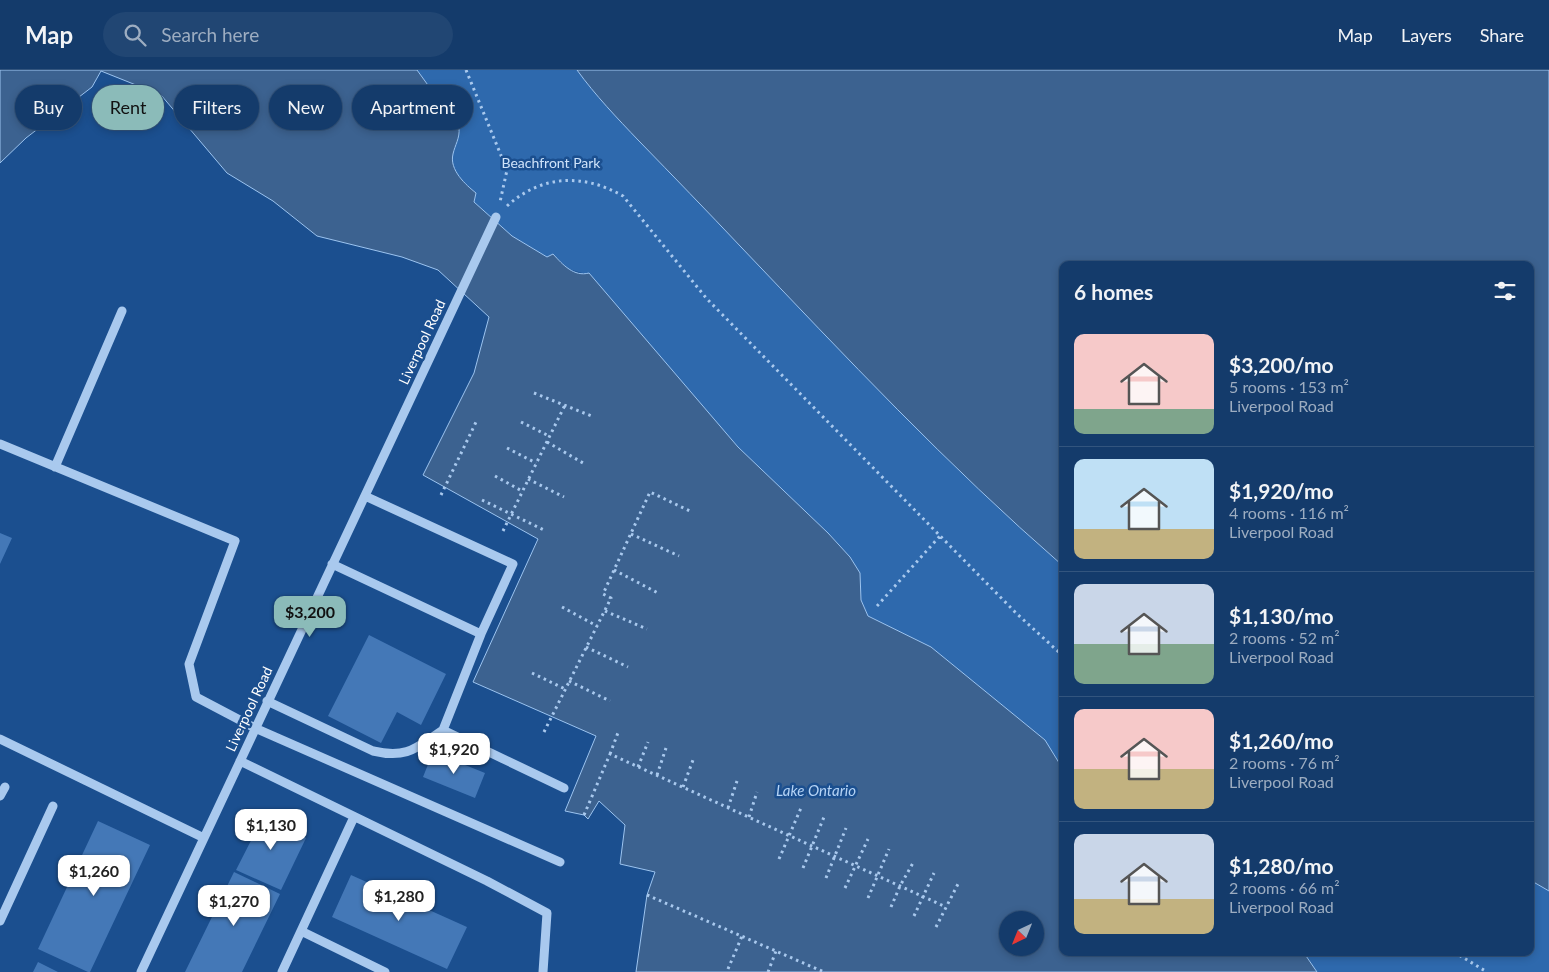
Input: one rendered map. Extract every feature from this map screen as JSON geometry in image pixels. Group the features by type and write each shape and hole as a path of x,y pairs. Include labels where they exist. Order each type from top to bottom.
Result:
{"street":[{"name":"Liverpool Road","path":"141,972 254,728 496,217"},
{"path":"55,467 122,311"},
{"path":"0,444 235,541 189,664 196,697 254,728 560,862"},
{"path":"267,701 373,752 392,755 404,753 421,745 443,730 481,634 513,564 365,496"},
{"path":"332,564 481,634"},
{"path":"443,730 564,788"},
{"path":"0,739 204,838"},
{"path":"240,761 487,881 547,913 543,972"},
{"path":"0,796 4,787"},
{"path":"0,920 53,806"},
{"path":"282,972 354,817"},
{"path":"301,931 385,972"}],"path":[{"path":"466,70 507,170 496,217"},
{"path":"496,217 526,191 554,182 586,182 610,189 623,196 707,300 1016,613 1059,652"},
{"path":"534,393 594,417"},
{"path":"503,530 565,405"},
{"path":"441,496 477,420"},
{"path":"521,422 550,436"},
{"path":"546,442 583,463"},
{"path":"507,448 536,463"},
{"path":"495,476 522,491"},
{"path":"528,479 564,497"},
{"path":"544,732 611,598 603,594 650,492 692,512"},
{"path":"482,500 544,530"},
{"path":"631,534 679,556"},
{"path":"877,606 940,536"},
{"path":"614,570 658,593"},
{"path":"562,607 597,626"},
{"path":"605,611 647,629"},
{"path":"586,647 628,667"},
{"path":"532,673 565,688"},
{"path":"569,681 610,701"},
{"path":"584,815 619,730"},
{"path":"638,766 648,742"},
{"path":"657,775 666,748"},
{"path":"610,754 946,906"},
{"path":"683,787 693,760"},
{"path":"728,808 737,781"},
{"path":"749,817 757,792"},
{"path":"779,859 801,808"},
{"path":"803,868 824,817"},
{"path":"826,878 846,828"},
{"path":"845,888 868,839"},
{"path":"868,898 889,849"},
{"path":"891,907 913,863"},
{"path":"914,916 934,873"},
{"path":"936,926 959,882"},
{"path":"647,895 824,972"},
{"path":"728,969 742,936"},
{"path":"768,972 776,951"},
{"path":"1461,956 1487,972"},
{"path":"808,972 810,966"}],"green space":[{"name":"Beachfront Park","path":"417,70 577,70 623,124 860,371 938,450 1059,562 1059,764 1045,740 931,647 868,616 861,600 860,573 850,557 828,533 738,447 586,274 568,269 557,258 547,257 512,236 474,202 476,193 463,181 453,166 453,154 459,130 473,130 473,85 428,85"},
{"path":"1534,882 1549,891 1549,972 1317,972 1306,956 1534,956"}],"water":[{"name":"Lake Ontario","path":"0,70 417,70 428,85 352,85 352,130 459,130 452,160 453,166 459,176 476,193 474,202 512,236 547,257 553,254 574,272 589,273 738,447 828,533 850,557 860,573 861,600 868,616 931,647 1045,740 1059,763 1059,956 1306,956 1317,972 636,972 647,895 655,872 620,864 625,825 599,801 588,819 584,815 565,811 596,736 473,682 538,539 423,475 474,373 489,317 438,270 402,257 317,236 273,201 227,173 191,130 259,130 259,85 174,85 174,110 164,99 164,85 136,85 101,71 92,87 82,95 82,85 15,85 15,130 36,130 0,163"},
{"path":"577,70 1549,70 1549,891 1534,882 1534,261 1059,261 1059,562 938,450 858,369 599,97"}],"building":[{"path":"0,533 12,538 0,564"},
{"path":"369,635 446,674 421,725 397,712 381,743 328,716"},
{"path":"433,752 485,773 475,798 423,777"},
{"path":"267,810 277,814 279,821 306,838 281,890 236,870 259,825 257,820 261,812"},
{"path":"98,821 150,845 90,972 88,972 38,949"},
{"path":"234,872 280,894 242,972 185,972"},
{"path":"351,875 467,927 447,969 332,917"},
{"path":"38,962 58,972 33,972"}]}
